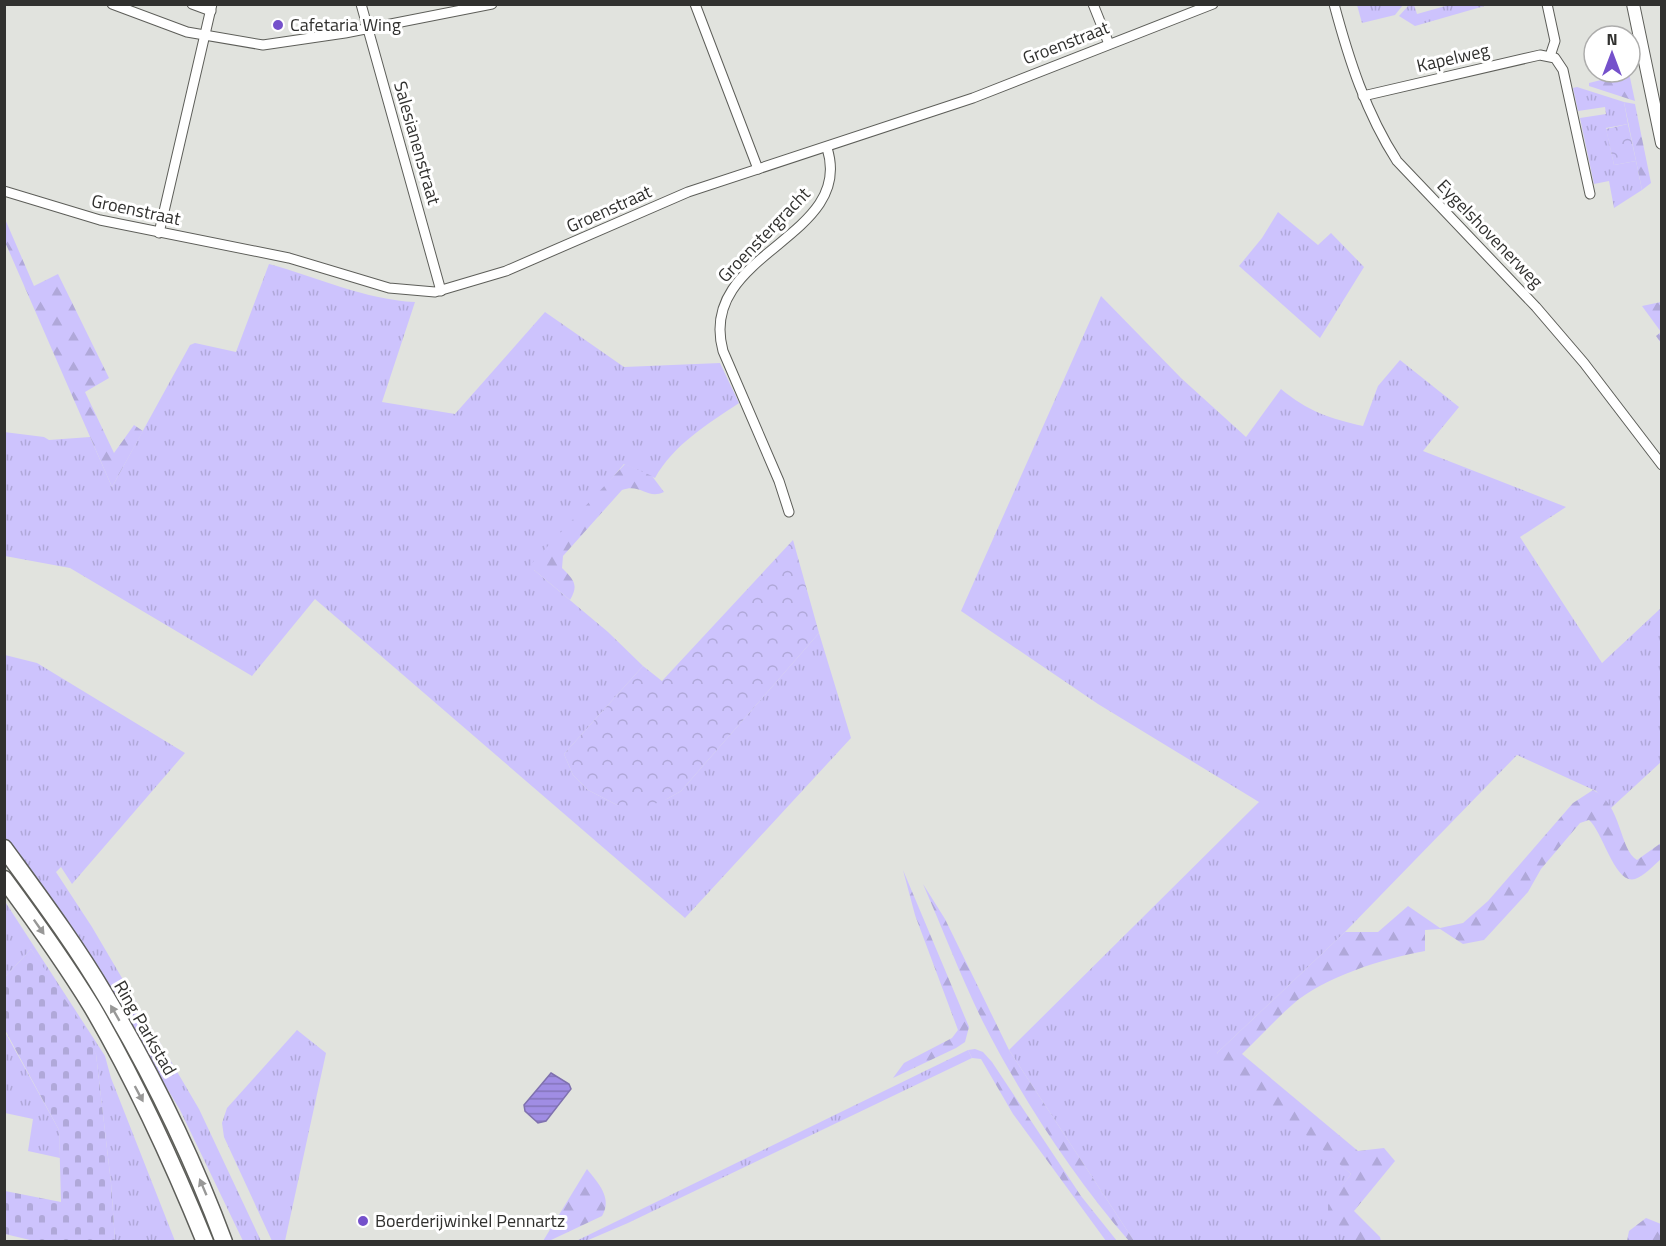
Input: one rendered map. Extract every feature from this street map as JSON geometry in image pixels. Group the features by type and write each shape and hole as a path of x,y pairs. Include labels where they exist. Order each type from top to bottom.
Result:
{"highway":[{"name":"Ring Parkstad","path":"4,848 104,994 135,1047 181,1137 225,1242"},
{"name":"Ring Parkstad","path":"4,879 91,1006 120,1057 168,1152 205,1242"}],"street":[{"path":"112,4 168,27 205,37 263,45 345,33 492,4"},
{"path":"159,233 211,8 192,4"},
{"name":"Salesianenstraat","path":"361,4 441,291"},
{"path":"695,4 758,169"},
{"path":"1093,4 1108,44"},
{"name":"Groenstraat","path":"4,191 100,220 290,258 389,288 419,293 441,291 506,272 671,199 973,98 1213,4"},
{"name":"Eygelshovenerweg","path":"1334,4 1363,96 1382,137 1397,161 1536,307 1584,363 1662,465"},
{"path":"1547,4 1555,41 1550,56 1558,60 1563,70 1590,194"},
{"path":"1633,4 1662,143"},
{"name":"Kapelweg","path":"1363,96 1540,55 1550,56"},
{"name":"Groenstergracht","path":"789,512 779,481 723,351 720,329 724,303 736,282 806,220 824,199 830,172 827,148"}],"green space":[{"path":"1357,4 1403,5 1395,15 1362,23"},
{"path":"1409,5 1414,5 1417,14 1449,5 1488,5 1415,26 1399,16"},
{"path":"1589,84 1631,84 1635,101 1589,86"},
{"path":"1577,87 1624,102 1628,124 1606,128 1614,165 1636,161 1642,190 1614,208 1609,181 1594,184 1580,118 1606,114 1605,107 1578,111 1573,88"},
{"path":"1624,102 1635,104 1651,183 1642,190"},
{"path":"1628,124 1636,161 1614,165 1606,129"},
{"path":"1278,212 1318,245 1331,233 1364,267 1320,338 1239,266 1262,238"},
{"path":"5,219 34,286 58,274 109,378 85,392 114,453 134,425 143,431 112,487 5,242"},
{"path":"269,264 360,293 415,302 382,402 455,414 545,312 624,367 720,363 739,403 682,445 655,478 624,464 534,570 608,632 643,666 564,754 573,775 588,790 617,805 667,799 681,791 819,633 851,738 685,918 315,599 252,676 70,568 5,556 4,432 44,437 49,440 90,437 112,487 190,345 195,343 236,352"},
{"path":"1101,296 1181,378 1246,437 1281,389 1300,403 1320,413 1363,426 1378,386 1400,360 1459,407 1423,451 1566,507 1520,537 1602,663 1661,608 1661,762 1611,808 1596,791 1517,755 1345,932 1217,1053 1351,1174 1329,1205 1354,1241 1134,1241 1009,1050 1259,802 1098,704 961,611"},
{"path":"1662,302 1661,343 1656,336 1661,332 1642,306"},
{"path":"625,464 652,476 664,492 653,494 634,488 622,490 563,556 562,568 575,586 570,600 534,570 531,564"},
{"path":"793,540 819,633 681,791 647,807 617,805 588,790 573,775 564,754 643,666 662,681"},
{"path":"5,655 37,663 185,753 72,884 61,867 56,872 92,927 199,1109 261,1241 243,1241 180,1110 72,930 5,837"},
{"path":"1593,790 1610,805 1627,846 1637,860 1661,843 1661,859 1645,873 1635,879 1628,879 1621,874 1594,826 1589,820 1580,823 1541,869 1528,892 1484,940 1463,944 1440,929 1425,930 1425,951 1392,958 1355,970 1320,986 1292,1005 1242,1054 1358,1151 1384,1148 1395,1161 1354,1211 1380,1237 1381,1241 1354,1241 1328,1217 1328,1205 1351,1174 1222,1062 1217,1053 1345,932 1378,932 1408,906 1440,928 1463,923 1488,901 1573,803"},
{"path":"903,870 969,1027 965,1042 893,1078 904,1063 952,1038 958,1030 915,915"},
{"path":"923,884 945,919 1009,1050 1134,1241 1129,1241 1108,1217 1031,1108 983,1022"},
{"path":"4,900 105,1056 111,1078 175,1241 115,1241 111,1183 96,1054 31,949 5,977"},
{"path":"31,949 79,1020 96,1054 111,1183 115,1241 30,1240 5,1234 5,1191 61,1202 59,1130 5,1030 5,977"},
{"path":"4,1030 59,1130 60,1158 28,1151 33,1119 5,1113"},
{"path":"297,1030 326,1053 285,1241 272,1241 224,1137 222,1123 227,1108"},
{"path":"975,1049 983,1052 992,1062 1081,1196 1117,1241 1106,1241 1013,1114 981,1059 972,1058 968,1050"},
{"path":"968,1050 972,1058 628,1223 586,1241 574,1242"},
{"path":"587,1169 605,1197 606,1203 602,1216 549,1241 543,1241"},
{"path":"1646,1218 1661,1224 1661,1241 1627,1241 1629,1231"}],"shaded area":[{"path":"551,1073 569,1084 571,1089 546,1121 538,1123 525,1111 524,1105"}],"place":[{"name":"Cafetaria Wing","path":"278,25"},
{"name":"Boerderijwinkel Pennartz","path":"363,1221"}]}
